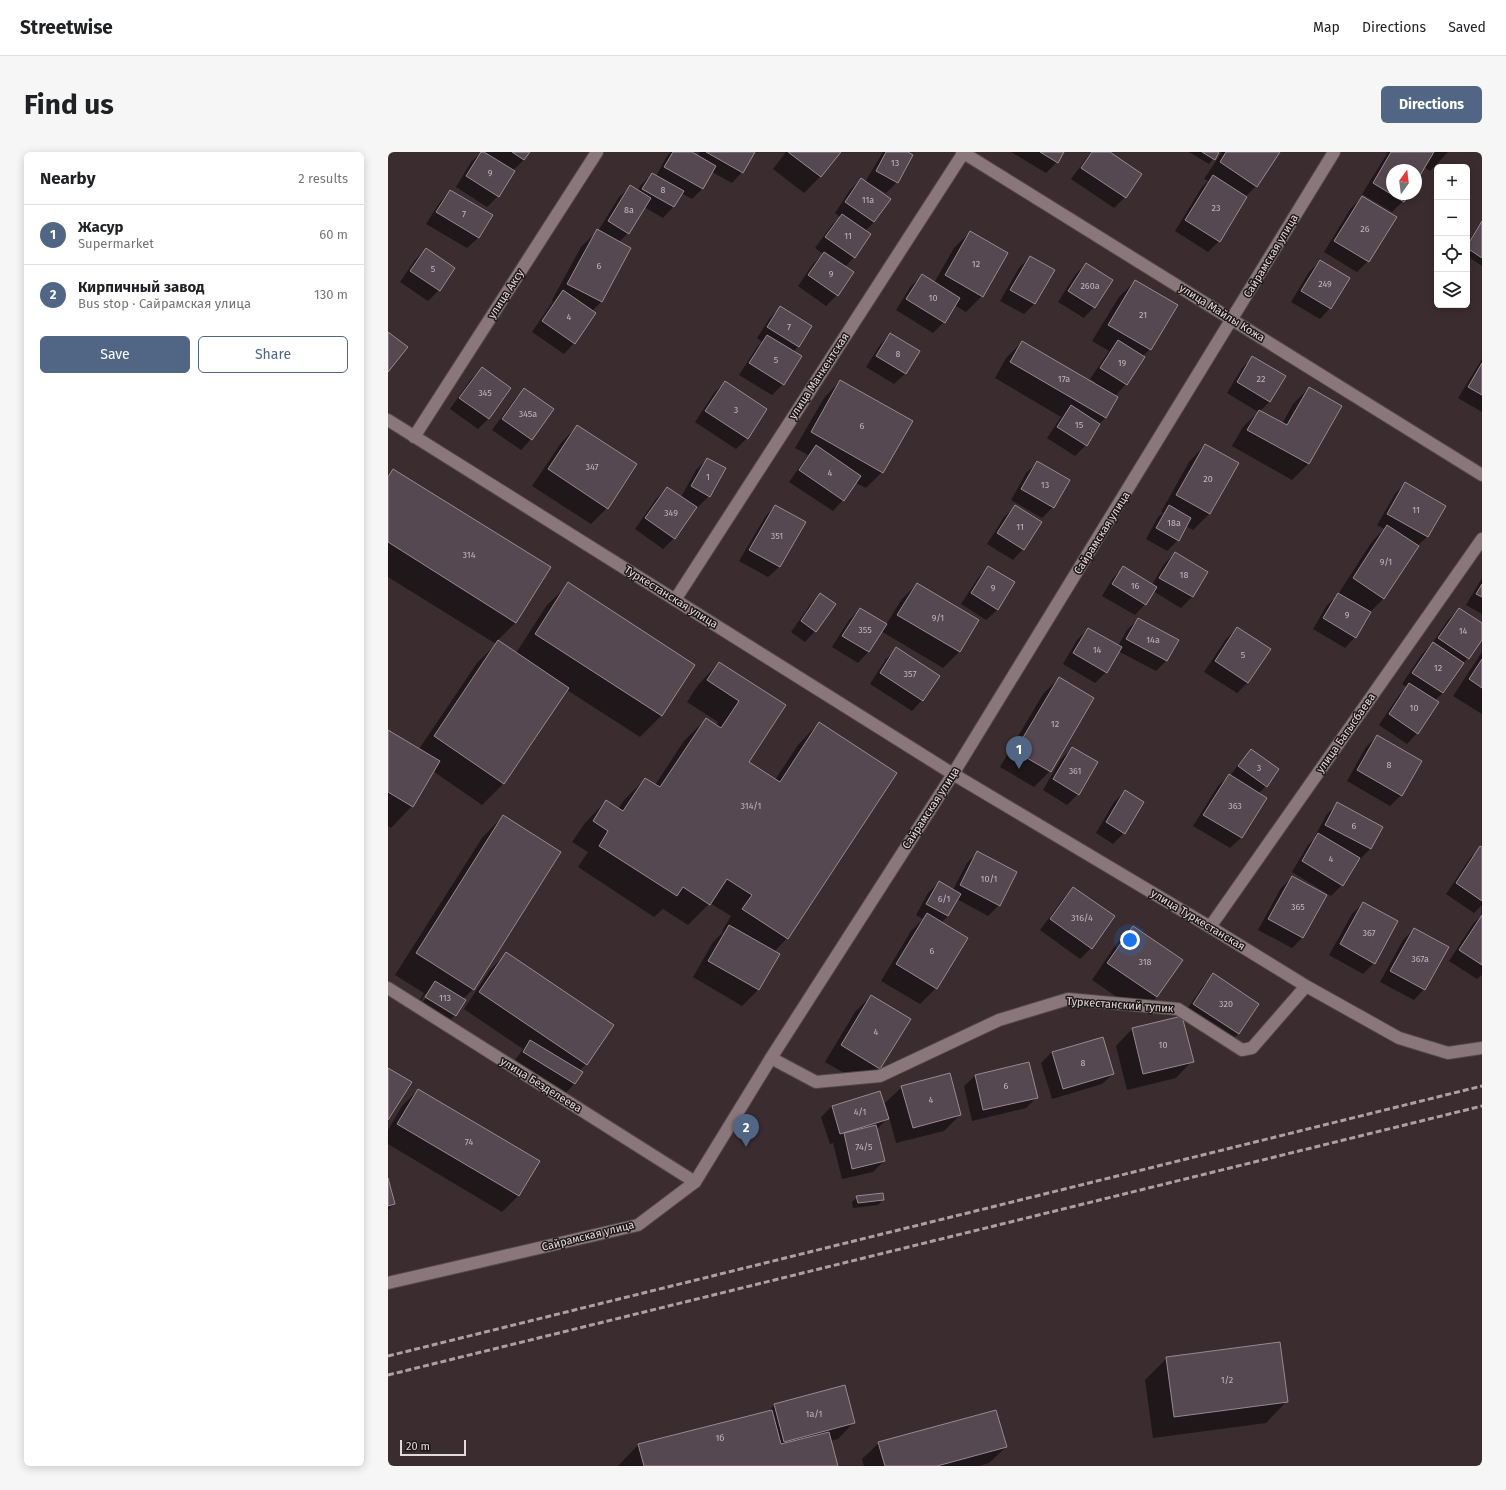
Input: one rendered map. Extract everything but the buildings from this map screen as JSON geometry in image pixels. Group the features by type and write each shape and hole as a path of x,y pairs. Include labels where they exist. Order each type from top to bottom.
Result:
{"street":[{"name":"улица Аксу","path":"414,437 597,152"},
{"name":"улица Майлы Кожа","path":"963,152 1482,475"},
{"name":"улица Манкентская","path":"675,600 963,152"},
{"name":"Сайрамская улица","path":"388,1282 638,1224 695,1182 953,774 1334,152"},
{"name":"Туркестанская улица","path":"388,420 953,774"},
{"name":"улица Багысбаева","path":"1210,927 1482,539"},
{"name":"улица Туркестанская","path":"953,774 1306,986 1399,1038 1448,1053 1482,1048"},
{"name":"Туркестанский тупик","path":"772,1058 816,1082 880,1076 999,1020 1068,999 1178,1009 1242,1050 1252,1048 1306,986"},
{"name":"улица Безделеева","path":"388,988 695,1182"}],"railway":[{"path":"388,1356 1482,1086"},
{"path":"388,1375 1482,1106"}],"place":[{"name":"Жасур","path":"1019,769"},
{"name":"Кирпичный завод","path":"746,1147"}]}
